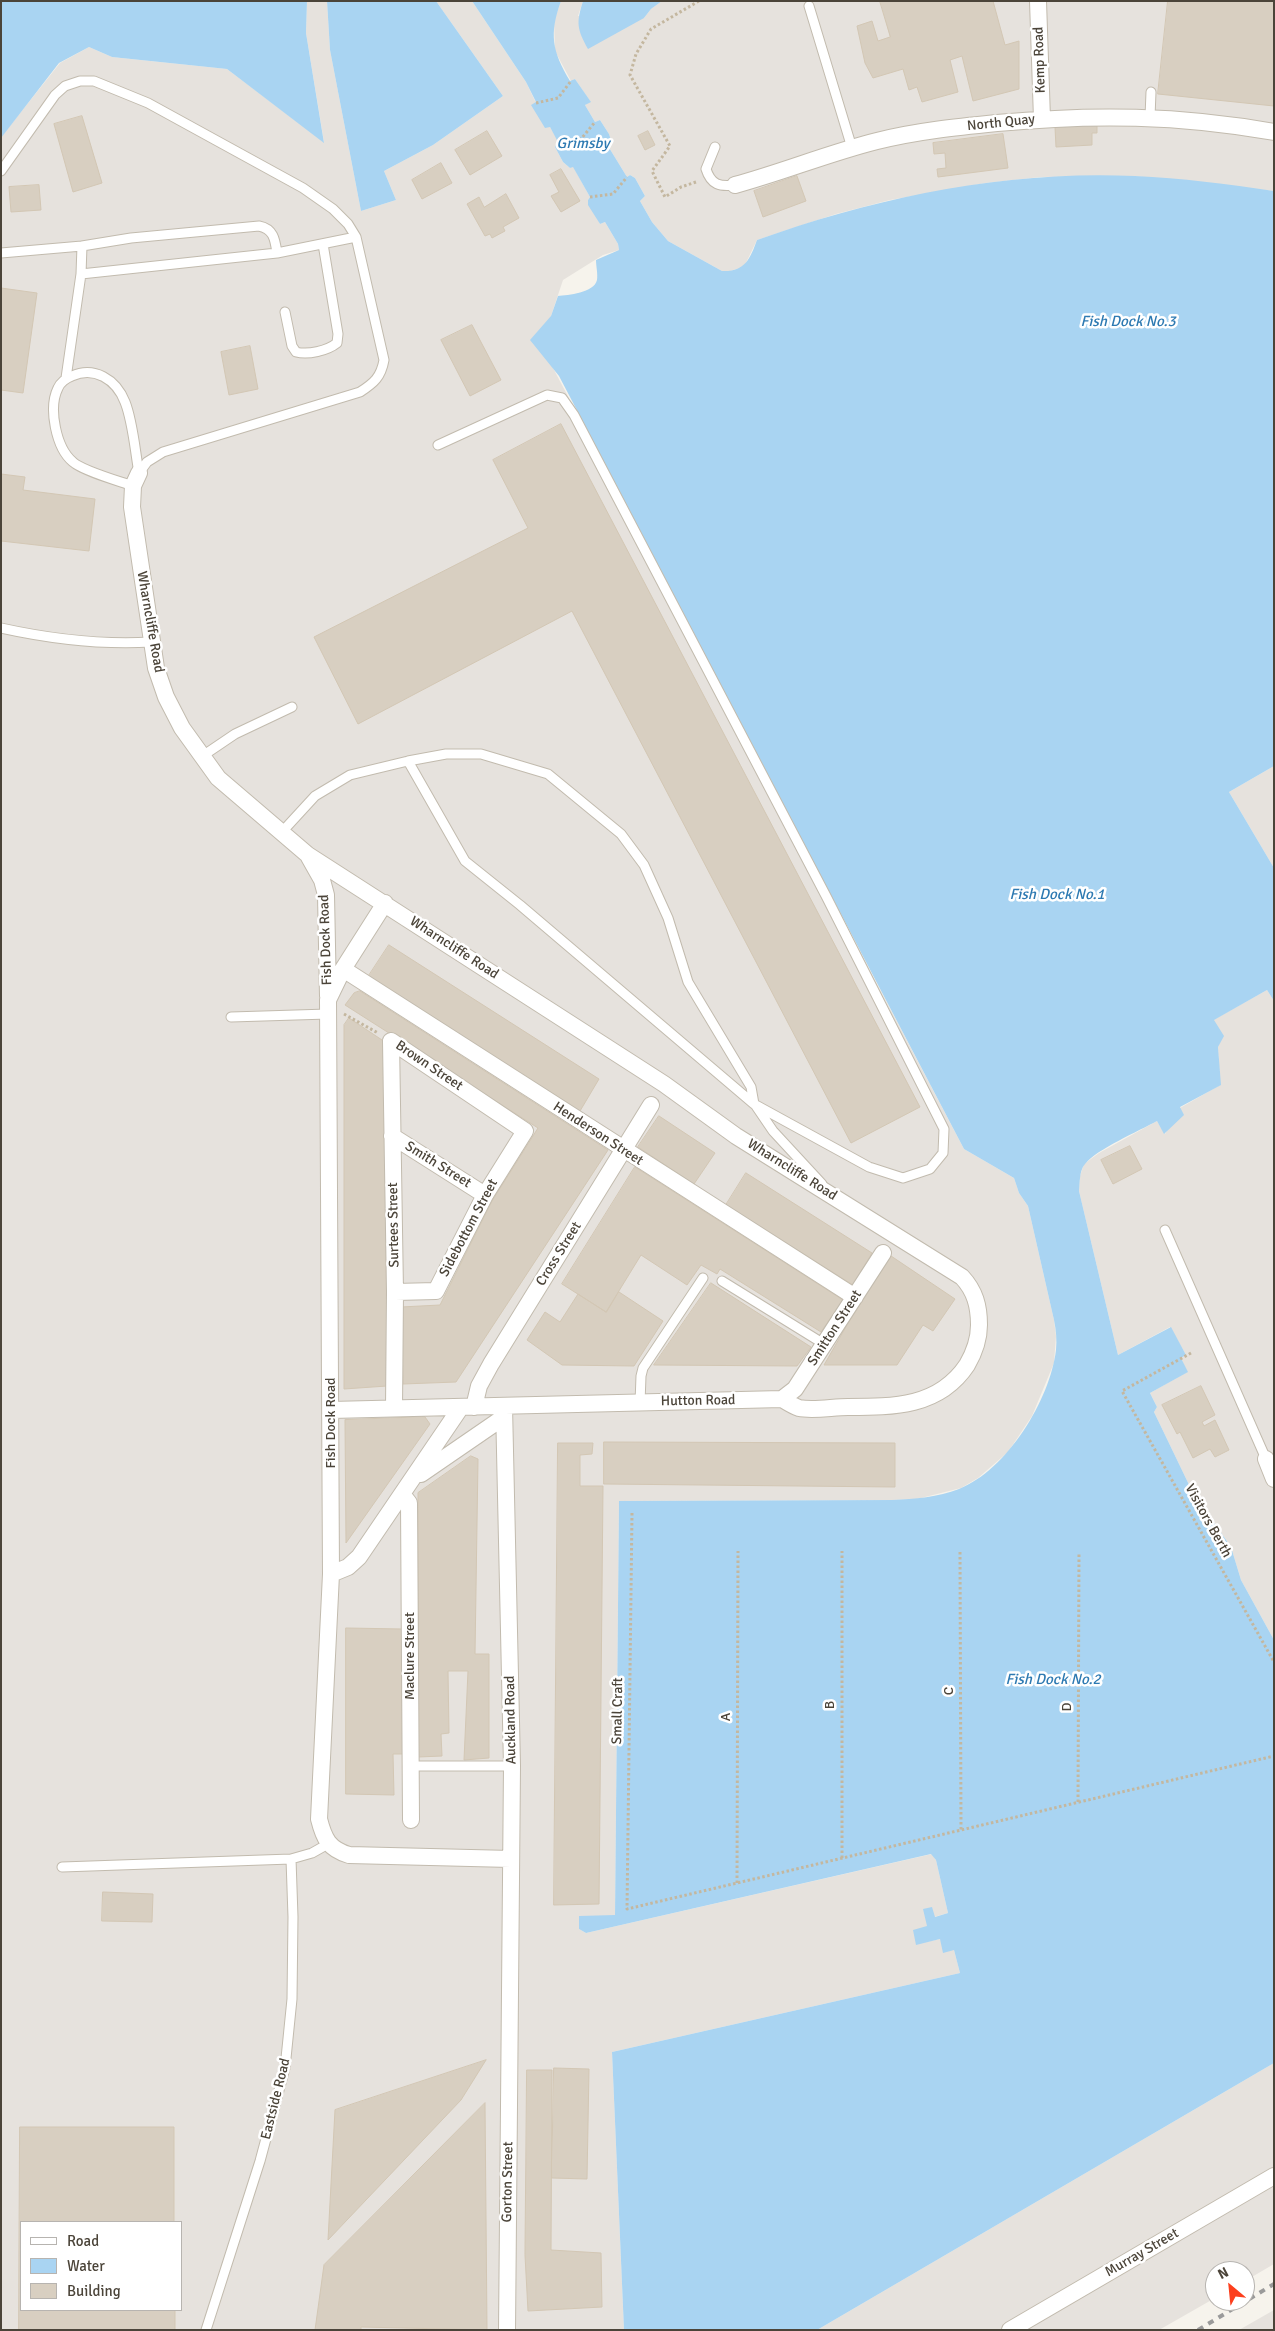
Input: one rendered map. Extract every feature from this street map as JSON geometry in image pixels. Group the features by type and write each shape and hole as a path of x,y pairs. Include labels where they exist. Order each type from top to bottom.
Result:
{"street":[{"name":"Kemp Road","path":"1038,1 1042,119"},
{"name":"North Quay","path":"736,185 852,148 917,133 1042,119 1090,116 1150,117 1274,132"},
{"name":"Wharncliffe Road","path":"136,480 132,506 156,668 166,697 182,728 201,757 218,778 308,855 664,1084 736,1136 962,1277 970,1286"},
{"name":"Fish Dock Road","path":"308,855 322,880 326,895 332,1574 320,1819 328,1844"},
{"name":"Fish Dock Road","path":"328,1007 343,969 385,903"},
{"name":"Henderson Street","path":"343,969 855,1297"},
{"name":"Brown Street","path":"391,1041 525,1131"},
{"name":"Surtees Street","path":"391,1041 395,1292 394,1408"},
{"name":"Cross Street","path":"332,1574 348,1567 359,1557 402,1494 468,1407 491,1364 651,1105"},
{"name":"Sidebottom Street","path":"395,1292 436,1291 485,1194 525,1131"},
{"name":"Smith Street","path":"392,1136 485,1194"},
{"name":"Smitton Street","path":"782,1399 795,1389 884,1252"},
{"name":"Hutton Road","path":"331,1410 468,1407 504,1412 640,1403 782,1399 799,1408 895,1406 931,1397 948,1386 961,1373 976,1346 979,1333 979,1316 976,1300 970,1286"},
{"name":"Cross Street","path":"413,1480 504,1412"},
{"name":"Auckland Road","path":"504,1412 512,1766 510,2034"},
{"path":"1266,1459 1274,1479"},
{"name":"Maclure Street","path":"402,1494 409,1503 411,1820"},
{"path":"328,1844 337,1851 349,1855 372,1857 511,1859"},
{"name":"Gorton Street","path":"508,2330 510,2034"},
{"name":"Murray Street","path":"1010,2330 1274,2176"}],"lane":[{"path":"810,6 852,148"},
{"path":"1,171 55,95 65,86 80,81 94,81 148,103 303,188 333,208 348,224 356,237 384,360 382,373 374,383 360,392 163,452 147,462 136,480"},
{"path":"1150,117 1151,92"},
{"path":"715,147 706,169 708,178 714,183 724,186 736,185"},
{"path":"1,252 82,246 130,238 259,226 267,228 274,234 277,253"},
{"path":"81,274 277,253 356,237"},
{"path":"286,312 292,346 296,352 303,354 331,348 337,343 338,334 322,244"},
{"path":"66,378 81,274 82,246"},
{"path":"84,370 99,373 112,382 125,401 136,480 74,463 61,449 55,426 55,402 58,388 66,378 84,370"},
{"path":"408,761 465,861 528,911 754,1104 869,1167 903,1178 930,1169 943,1153 944,1129 822,888 574,414 562,398 547,395 438,445"},
{"path":"1,628 63,640 122,644 151,642"},
{"path":"201,757 235,734 292,707"},
{"path":"281,833 315,796 350,776 408,761 446,754 481,754 548,774 621,834 644,865 668,918 688,982 751,1087 754,1104 773,1130 833,1196"},
{"path":"231,1017 328,1007"},
{"path":"1165,1230 1266,1459"},
{"path":"640,1403 643,1368 703,1278"},
{"path":"722,1281 824,1344"},
{"path":"411,1766 512,1766"},
{"path":"62,1867 291,1859 312,1853 328,1844"},
{"name":"Eastside Road","path":"206,2330 260,2161 285,2068 293,1990 291,1859"}],"path":[{"path":"699,1 651,29 636,54 630,75 670,146 652,171 665,197 681,186 708,178"},
{"path":"536,103 558,98 571,81"},
{"path":"559,142 581,139 595,122"},
{"path":"590,198 613,194 627,177"},
{"name":"Brown Street","path":"328,1007 350,1015 391,1041"},
{"name":"Visitors Berth","path":"1191,1353 1122,1391 1274,1662"},
{"name":"Small Craft","path":"632,1513 627,1909 736,1883"},
{"name":"A","path":"736,1883 738,1551"},
{"name":"B","path":"842,1551 842,1858"},
{"name":"C","path":"960,1552 961,1830"},
{"name":"D","path":"1078,1802 1079,1552"},
{"path":"736,1883 1274,1756"}],"shaded area":[{"path":"307,1 327,1 330,50 361,211 396,200 384,171 433,145 503,96 436,1 472,1 526,82 536,103 532,105 550,127 559,142 555,147 563,162 570,168 573,166 590,197 588,200 600,224 605,222 618,244 619,250 603,255 563,280 551,316 552,366 964,1149 1014,1178 1019,1193 1028,1206 1054,1320 1056,1336 1054,1363 1032,1416 1008,1452 978,1478 961,1488 917,1499 892,1500 619,1501 615,1916 579,1916 579,1929 586,1933 932,1854 936,1860 948,1913 934,1917 916,1944 940,1939 954,1950 960,1973 612,2052 624,2330 1,2330 1,137 60,63 89,47 112,57 227,69 324,142 306,33"},
{"path":"561,1 583,1 578,16 644,18 651,9 662,1 1274,1 1274,191 1133,176 1041,177 986,183 890,200 836,214 757,240 744,267 722,271 668,241 652,222 640,201 645,196 635,178 630,175 627,177 608,146 612,143 609,134 600,120 595,122 585,105 590,101 575,79 571,81 555,51 554,21"},
{"path":"1274,766 1274,868 1229,792"},
{"path":"1267,990 1274,1001 1274,1640 1241,1580 1231,1547 1193,1493 1154,1412 1157,1407 1150,1393 1187,1372 1181,1358 1186,1355 1170,1327 1118,1355 1079,1191 1080,1176 1084,1164 1099,1153 1157,1121 1165,1134 1180,1108 1220,1085 1218,1047 1221,1039 1213,1020"},
{"path":"1274,2063 1274,2264 1255,2275 1255,2261 1205,2261 1205,2304 1159,2330 817,2330"},
{"path":"1274,2310 1274,2330 1239,2330"}],"water":[{"path":"1,1 307,1 306,33 324,143 227,69 112,57 89,47 59,63 1,138"},
{"path":"327,1 436,1 503,96 433,145 384,171 396,200 361,211 330,50"},
{"path":"472,1 561,1 554,33 554,42 559,60 570,81 575,79 591,102 585,105 595,122 600,120 609,134 612,143 608,146 627,177 630,175 635,178 645,196 640,201 652,222 668,241 722,271 736,269 746,263 757,240 802,225 895,199 990,182 1038,177 1135,176 1170,178 1274,191 1274,766 1229,792 1274,868 1274,1001 1267,990 1214,1020 1224,1036 1218,1047 1221,1085 1180,1107 1184,1115 1164,1134 1157,1121 1099,1152 1085,1164 1080,1177 1079,1191 1118,1355 1171,1327 1186,1355 1181,1358 1188,1372 1150,1393 1157,1407 1154,1412 1193,1493 1231,1547 1241,1580 1274,1640 1274,2063 817,2330 624,2330 612,2052 960,1973 954,1950 943,1953 940,1939 916,1945 913,1930 927,1926 923,1909 932,1907 935,1917 948,1913 936,1860 931,1854 586,1933 579,1929 579,1916 615,1915 619,1501 892,1500 926,1497 959,1489 977,1480 994,1466 1009,1450 1035,1411 1052,1370 1056,1350 1054,1320 1028,1206 1019,1193 1014,1178 964,1149 559,376 530,340 551,316 558,296 586,291 595,284 597,280 596,260 619,250 618,244 605,222 600,224 588,205 590,197 573,167 570,168 563,162 555,147 558,142 550,127 545,128 531,105 536,102 526,82"},
{"path":"583,1 662,1 651,9 644,18 588,49 579,26 579,15"}],"building":[{"path":"880,1 993,1 1005,45 1019,41 1019,89 973,101 962,56 950,60 958,92 922,102 917,87 909,90 903,69 873,78 865,63 857,26 872,21 878,41 890,37"},
{"path":"1168,1 1274,1 1274,106 1158,94"},
{"path":"82,116 102,183 73,192 54,124"},
{"path":"1097,125 1097,133 1092,133 1092,145 1056,147 1055,127"},
{"path":"487,131 502,156 470,175 455,150"},
{"path":"648,131 655,145 645,150 638,136"},
{"path":"1003,134 1008,168 938,177 937,169 946,168 945,153 934,154 933,143"},
{"path":"441,163 452,183 422,199 412,180"},
{"path":"561,169 580,201 561,212 551,196 559,192 550,175"},
{"path":"797,176 806,201 763,217 754,191"},
{"path":"39,185 41,210 11,212 9,187"},
{"path":"506,194 519,218 503,227 505,231 492,238 490,234 485,236 467,204 479,197 484,207"},
{"path":"1,288 37,293 23,393 1,390"},
{"path":"472,325 501,380 470,396 441,340"},
{"path":"250,346 258,389 229,395 221,352"},
{"path":"561,424 920,1107 851,1143 572,611 358,724 314,637 528,528 493,460"},
{"path":"1,474 25,477 23,490 95,499 89,551 1,541"},
{"path":"389,945 599,1079 580,1111 368,977"},
{"path":"360,991 608,1150 456,1382 403,1384 401,1307 440,1305 492,1201 538,1128 345,1005 354,993"},
{"path":"349,1018 385,1042 387,1386 344,1389 344,1025"},
{"path":"659,1116 715,1153 694,1184 638,1147"},
{"path":"1130,1146 1142,1169 1113,1184 1101,1160"},
{"path":"635,1167 843,1300 821,1332 720,1269 717,1274 701,1265 687,1285 641,1255 606,1312 562,1284"},
{"path":"746,1173 872,1253 853,1285 726,1205"},
{"path":"891,1256 955,1299 933,1331 923,1325 897,1365 824,1365 847,1325"},
{"path":"711,1283 811,1347 797,1366 654,1365"},
{"path":"619,1292 663,1321 634,1366 562,1365 527,1340 545,1312 560,1322 578,1294 606,1312"},
{"path":"1201,1386 1215,1415 1202,1422 1204,1426 1215,1420 1229,1450 1215,1457 1210,1449 1193,1458 1180,1432 1177,1434 1162,1405"},
{"path":"425,1417 430,1424 346,1543 345,1420"},
{"path":"604,1442 895,1443 895,1487 604,1484"},
{"path":"558,1443 593,1443 592,1454 580,1455 580,1486 603,1486 599,1904 554,1905"},
{"path":"471,1456 478,1459 475,1654 489,1654 489,1758 464,1760 468,1671 448,1671 449,1733 441,1734 442,1756 418,1757 418,1493"},
{"path":"346,1628 402,1629 403,1754 393,1754 394,1795 346,1794"},
{"path":"103,1892 153,1894 152,1922 102,1921"},
{"path":"486,2060 461,2100 328,2240 335,2110"},
{"path":"554,2068 589,2069 587,2179 552,2178"},
{"path":"527,2070 552,2070 551,2250 601,2253 602,2307 528,2311 525,2255"},
{"path":"485,2103 487,2330 361,2327 361,2330 315,2330 324,2265"},
{"path":"20,2127 174,2127 174,2221 20,2221 20,2311 175,2311 175,2330 19,2330"}],"railway":[{"path":"1198,2330 1274,2284"}],"water label":[{"name":"Grimsby","path":"583,144"},
{"name":"Fish Dock No.3","path":"1128,322"},
{"name":"Fish Dock No.1","path":"1057,895"},
{"name":"Fish Dock No.2","path":"1053,1680"}]}
